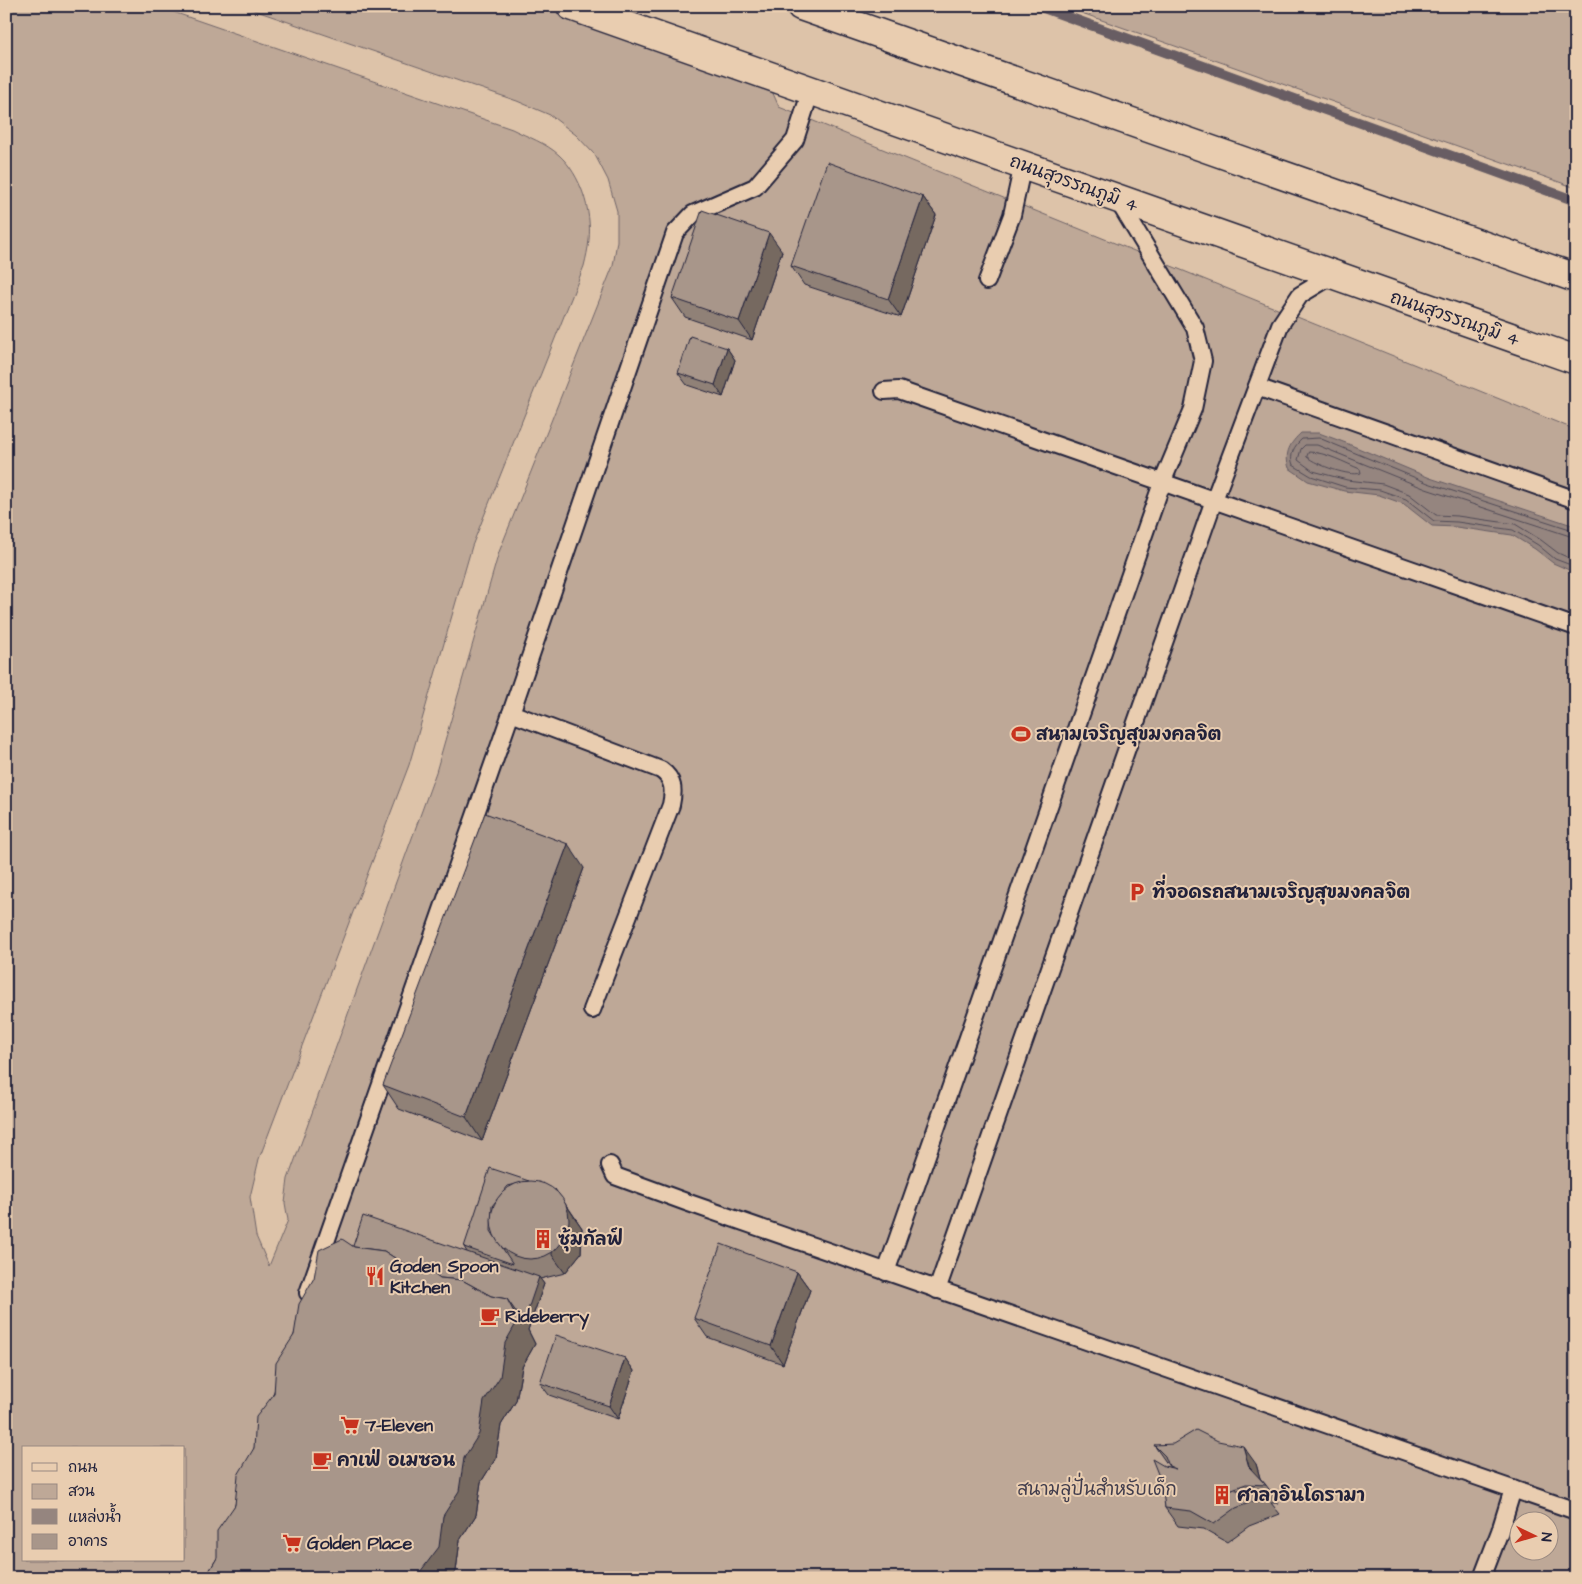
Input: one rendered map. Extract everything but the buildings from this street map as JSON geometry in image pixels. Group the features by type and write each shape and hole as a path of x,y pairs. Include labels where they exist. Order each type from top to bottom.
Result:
{"street":[{"name":"ถนนสุวรรณภูมิ 4","path":"571,6 1576,360"},
{"path":"801,6 1576,278"}],"lane":[{"path":"308,1293 675,233 693,214 755,186 795,140 811,90"},
{"path":"987,281 1012,215 1023,164"},
{"path":"886,1272 1162,483 1193,409 1203,361 1195,328 1117,199"},
{"path":"937,1290 1214,500 1280,325 1300,296 1333,275"},
{"path":"1257,387 1576,500"},
{"path":"884,391 899,390 1576,627"},
{"path":"510,713 661,770 670,779 672,785 671,805 592,1010"},
{"path":"610,1165 615,1176 937,1290 1576,1511"},
{"path":"1482,1578 1500,1531 1513,1489"}],"green space":[{"name":"สนามเจริญสุขมงคลจิต","path":"6,6 156,6 512,129 543,144 567,163 579,183 587,206 589,240 584,266 472,546 409,765 259,1159 250,1197 256,1236 269,1266 288,1220 285,1203 288,1179 436,772 499,552 613,266 617,241 617,211 608,180 595,155 576,135 550,115 517,101 242,6 546,6 768,82 779,107 1576,430 1576,1578 6,1578"},
{"path":"1062,6 1576,6 1576,188"}],"water":[{"path":"1301,433 1319,433 1430,478 1576,527 1576,573 1553,563 1512,535 1456,527 1432,526 1404,504 1379,495 1344,491 1308,481 1289,468 1287,458 1289,449"}],"waterway":[{"path":"1038,6 1576,201"}],"place":[{"name":"สนามเจริญสุขมงคลจิต","path":"1021,734"},
{"name":"ที่จอดรถสนามเจริญสุขมงคลจิต","path":"1137,892"},
{"name":"ซุ้มกัลฟ์","path":"543,1239"},
{"name":"Goden Spoon Kitchen","path":"375,1276"},
{"name":"Rideberry","path":"490,1316"},
{"name":"7-Eleven","path":"350,1425"},
{"name":"คาเฟ่ อเมซอน","path":"322,1460"},
{"name":"ศาลาอินโดรามา","path":"1222,1495"},
{"name":"Golden Place","path":"292,1543"}],"park label":[{"name":"สนามลู่ปั่นสำหรับเด็ก","path":"1097,1489"}]}
